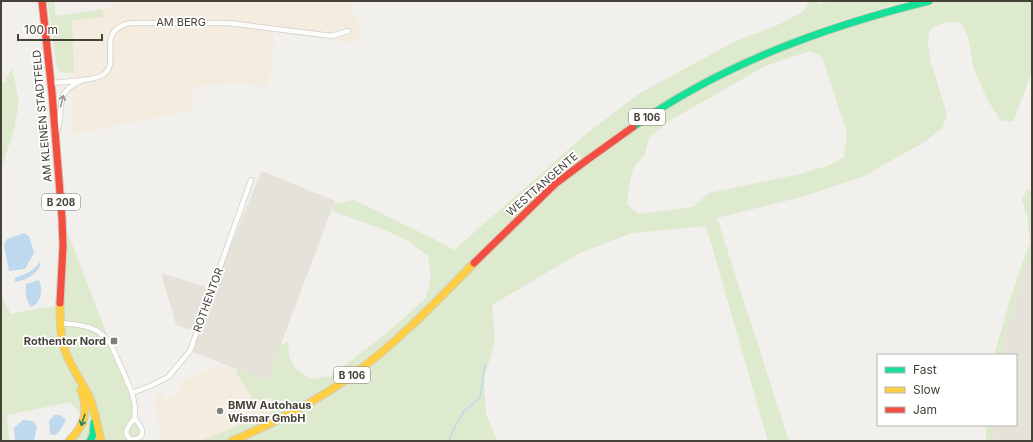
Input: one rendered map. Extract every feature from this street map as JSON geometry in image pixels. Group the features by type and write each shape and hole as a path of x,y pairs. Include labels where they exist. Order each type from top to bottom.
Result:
{"main road":[{"name":"AM KLEINEN STADTFELD","path":"42,1 56,134 62,225 63,246 60,323 63,344 74,370"},
{"name":"WESTTANGENTE","path":"232,441 307,405 338,386 365,366 417,321 521,216 562,179 635,125 679,97 763,54 812,34 870,16 930,1"},
{"name":"B 208","path":"74,370 89,397 101,441"},
{"path":"69,441 79,430 84,420 85,413 85,401 75,379 73,373 74,370"},
{"name":"B 208","path":"90,441 93,435 95,417"}],"street":[{"name":"AM BERG","path":"51,83 85,80 105,74 108,71 110,63 110,44 112,34 119,26 124,24 229,22 332,36 348,32"},
{"path":"56,134 60,122 60,105 64,93 72,86 85,80"},
{"name":"ROTHENTOR","path":"132,393 168,377 190,351 252,180"},
{"path":"60,323 77,324 92,328 106,337 132,393 135,407 135,418 142,431 142,435 139,439 131,440 128,438 127,431 129,425 135,418"}],"shaded area":[{"path":"114,1 350,1 355,19 361,24 359,40 353,43 275,32 269,85 255,87 243,83 193,87 193,110 71,135 74,73 71,20 102,17 102,9 113,6"},
{"path":"261,172 267,173 335,201 267,381 190,351 197,332 176,325 161,273 213,289"},
{"path":"1032,251 1032,441 994,441 993,426 1017,426 1017,354 1000,354 1020,282"},
{"path":"220,365 236,372 255,404 270,397 276,410 200,441 152,441 161,438 154,396 161,391 165,400 182,392 178,383"}],"green space":[{"path":"47,1 54,1 56,16 102,9 103,17 72,20 74,73 60,72 57,67"},
{"path":"808,1 817,1 818,4 831,1 911,1 864,13 837,22 750,56 669,99 630,124 593,150 522,210 436,296 392,337 329,385 279,416 280,418 365,366 521,216 641,121 763,54 929,1 1032,1 1032,72 1013,122 1000,120 987,99 974,69 968,38 962,24 949,22 942,24 930,30 928,42 930,60 947,114 943,127 926,141 864,176 805,196 717,218 789,441 768,441 706,226 632,233 580,253 492,305 495,342 484,378 486,414 497,441 200,441 276,410 270,397 255,404 236,372 237,369 267,380 280,345 288,342 289,357 296,369 311,379 331,376 388,332 426,298 431,277 428,256 409,241 382,229 332,211 334,204 354,200 454,250 585,135 640,93 736,41 780,24 802,12 808,5","holes":["811,51 822,57 847,133 844,157 830,165 800,174 709,193 693,207 638,214 627,204 633,169 645,154 649,138 669,121 767,65"]},
{"path":"12,67 19,102 14,130 1,169 1,84 5,82"},
{"path":"1032,189 1032,251 1020,282 1000,354 994,354 1013,290 1030,242 1027,216 1022,200 1026,191"},
{"path":"62,218 111,345 132,393 143,441 69,441 84,420 71,402 7,415 9,441 1,441 1,295 11,314 60,305"},
{"path":"986,426 993,426 994,441 986,441"}],"water":[{"path":"24,233 29,236 34,253 25,269 9,271 4,245 7,239"},
{"path":"40,262 41,264 39,268 34,274 23,280 15,282 15,278 31,271"},
{"path":"39,280 41,295 37,303 31,307 26,296 26,284"},
{"path":"54,415 60,415 66,420 56,435 50,434 49,421"},
{"path":"23,420 33,421 37,427 34,441 15,441 14,428"}],"waterway":[{"path":"449,441 453,430 464,411 480,398 485,365"}],"traffic: fast":[{"path":"633,127 702,84 775,50 851,23 929,1"},
{"path":"90,441 93,435 94,423"}],"traffic: slow":[{"path":"232,441 293,412 323,395 351,376 400,336 474,263"},
{"path":"60,303 60,324 65,352 89,396 101,441"},
{"path":"69,441 79,429 84,417 85,405 81,390"}],"traffic: jam":[{"path":"42,1 52,93 62,218 63,246 60,303"},
{"path":"474,263 555,184 633,127"}],"place":[{"name":"Rothentor Nord","path":"114,341"},
{"name":"BMW Autohaus Wismar GmbH","path":"220,411"}]}
